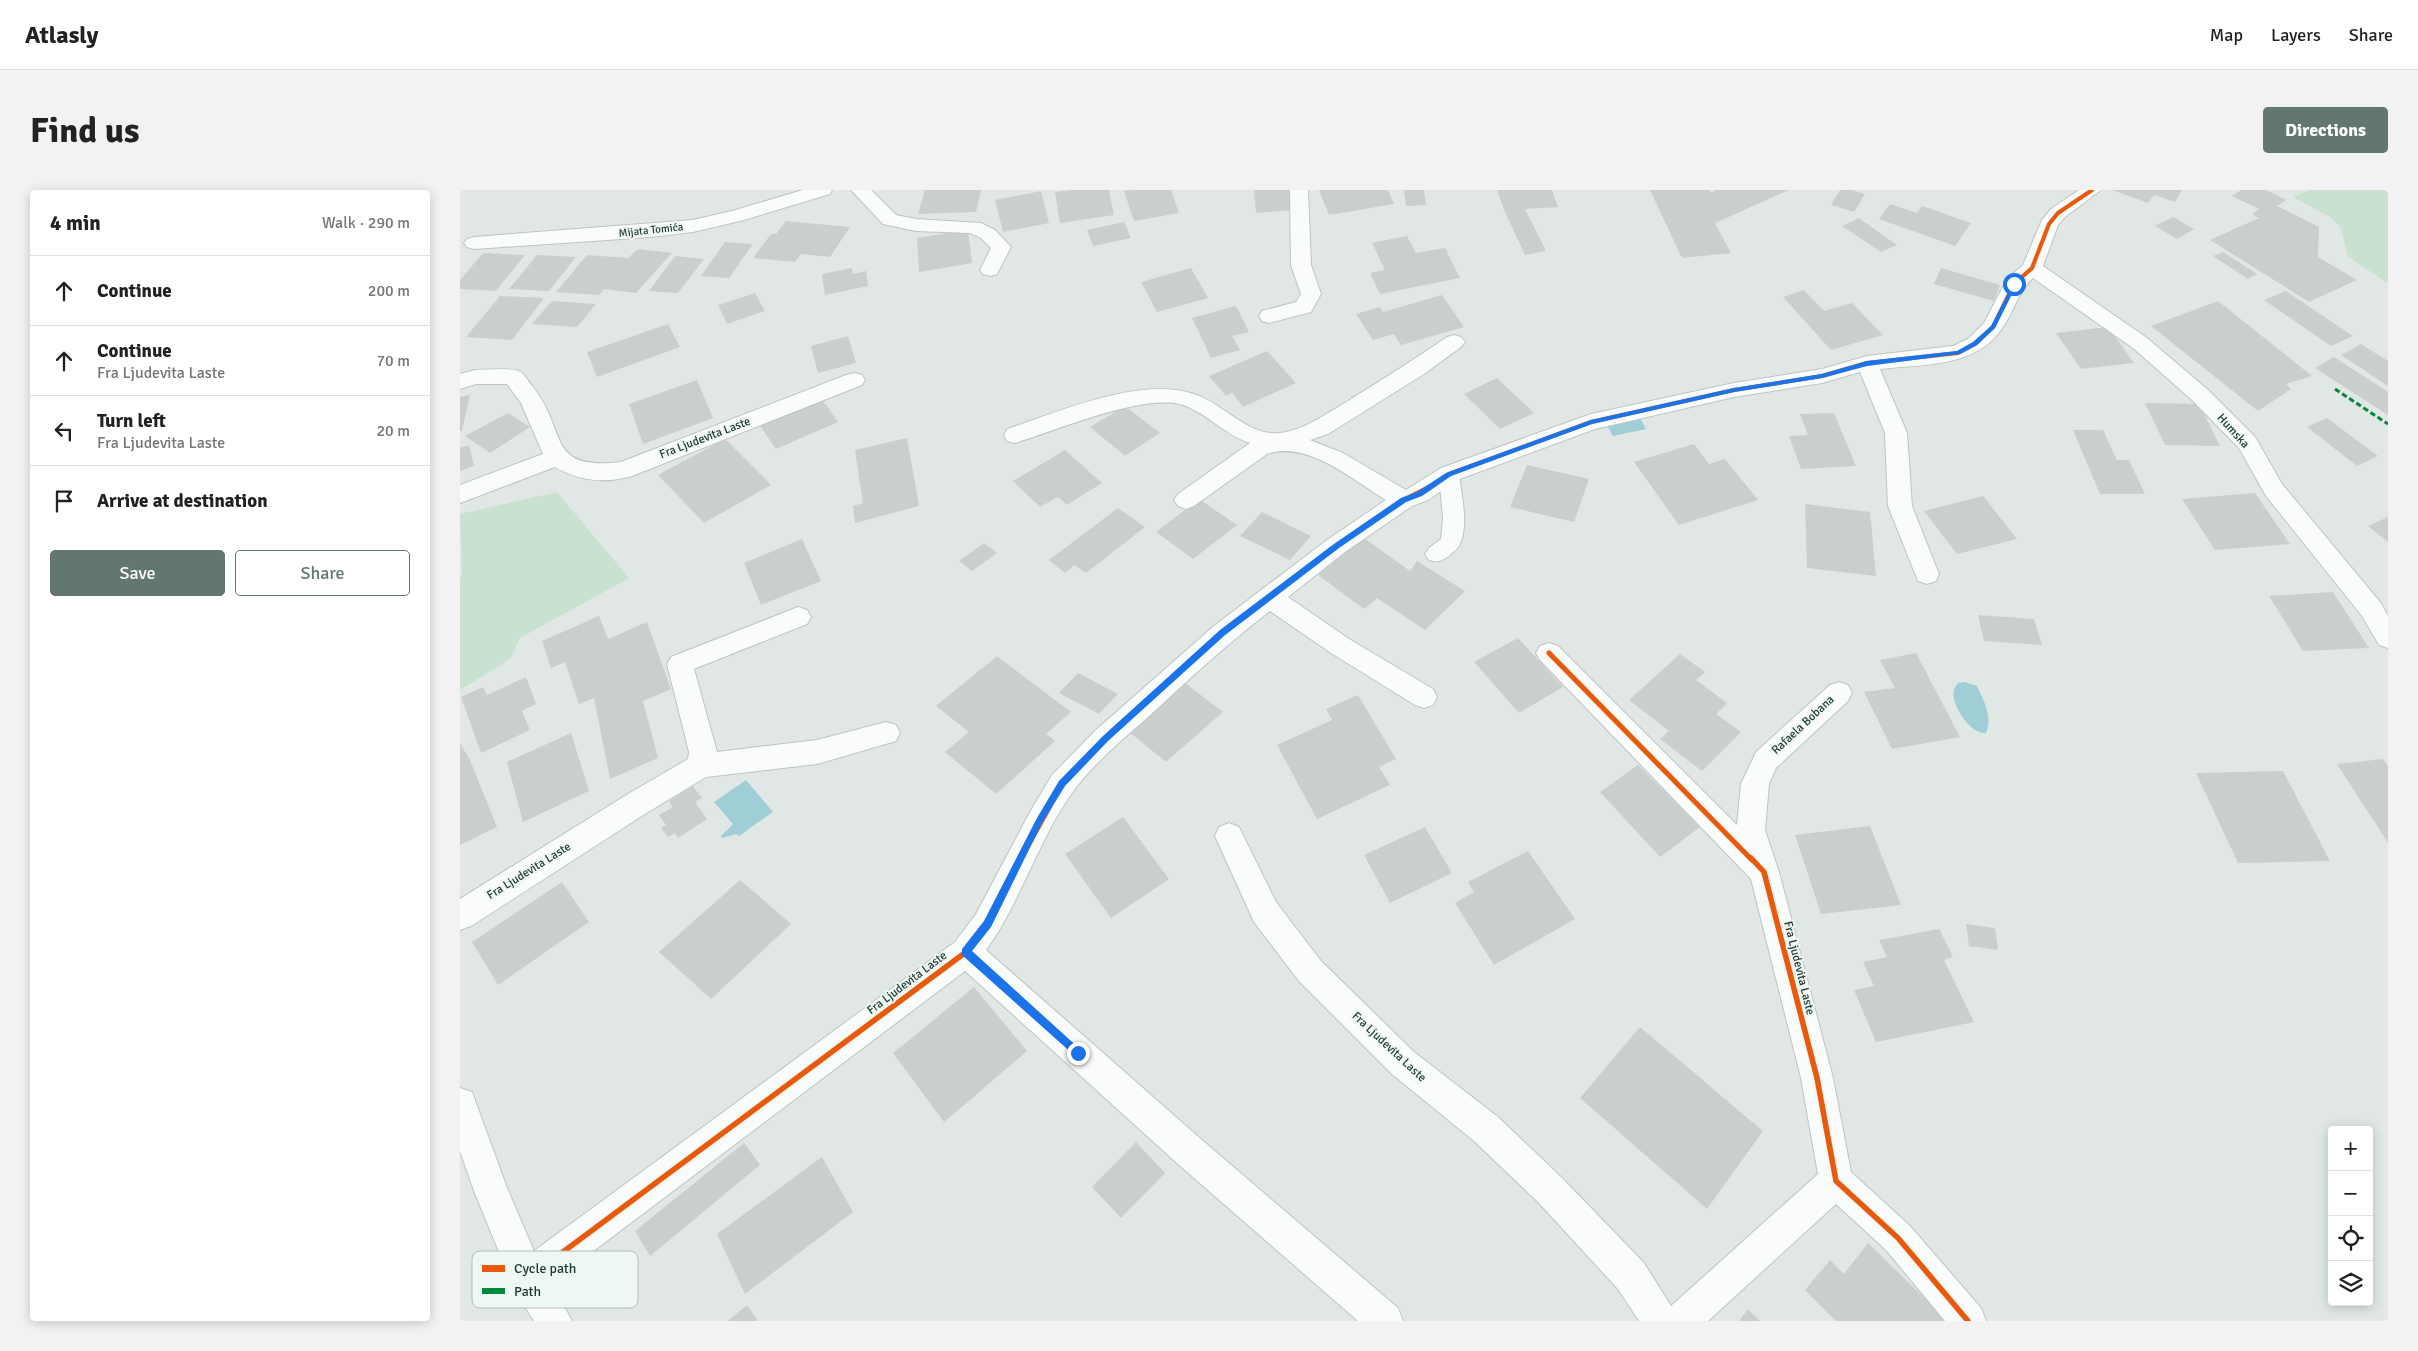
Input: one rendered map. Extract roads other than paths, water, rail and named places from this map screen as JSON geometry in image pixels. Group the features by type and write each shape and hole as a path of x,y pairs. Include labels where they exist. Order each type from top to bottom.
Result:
{"street":[{"name":"Mijata Tomića","path":"465,244 651,231 693,226 737,216 823,190"},
{"path":"860,190 890,220 916,225 974,227 988,234 1000,247 990,270"},
{"path":"1269,316 1304,307 1311,294 1302,265 1299,190"},
{"path":"2032,268 2049,224 2058,213 2092,190"},
{"name":"Fra Ljudevita Laste","path":"564,1251 966,952 987,924 1040,821 1062,784 1106,738 1223,633 1336,546 1404,500 1420,494 1449,474 1591,422 1769,383 1822,376 1867,364 1958,353 1975,344 1993,327 2014,284 2032,268"},
{"name":"Humska","path":"2032,268 2140,343 2207,402 2246,443 2274,490 2371,609 2388,638"},
{"path":"1186,500 1259,448 1320,428 1408,374 1454,342"},
{"path":"1867,364 1896,433 1900,506 1927,574"},
{"path":"460,382 475,377 513,377 531,400 556,458 460,494"},
{"name":"Fra Ljudevita Laste","path":"556,458 575,469 596,474 624,470 854,380"},
{"path":"1015,435 1102,407 1167,396 1194,399 1216,416 1248,434 1310,448 1340,460 1404,500"},
{"path":"1269,597 1340,646 1424,697"},
{"path":"701,766 703,752 680,664 798,617"},
{"path":"1549,653 1764,872"},
{"name":"Rafaela Bobana","path":"1764,872 1751,830 1755,784 1766,760 1839,692"},
{"name":"Fra Ljudevita Laste","path":"460,916 604,824 701,766 817,752 886,733"},
{"name":"Fra Ljudevita Laste","path":"1229,836 1265,912 1310,971 1403,1063 1486,1129 1550,1190 1631,1276 1660,1321"},
{"name":"Fra Ljudevita Laste","path":"1764,872 1817,1078 1836,1181"},
{"name":"Fra Ljudevita Laste","path":"966,952 1190,1152 1385,1321"},
{"path":"460,1104 491,1190 517,1251"},
{"path":"1681,1321 1836,1181 1898,1238 1968,1321"},
{"path":"546,1308 554,1321"}],"lane":[{"path":"1436,554 1451,542 1453,518 1449,474"}],"water":[{"path":"1638,414 1646,429 1613,436 1605,422"},
{"path":"1964,682 1977,686 1987,709 1989,721 1986,733 1974,729 1958,710 1955,703 1954,688 1958,683"},
{"path":"746,780 773,812 739,836 737,834 722,838 721,836 733,824 714,802"}]}
